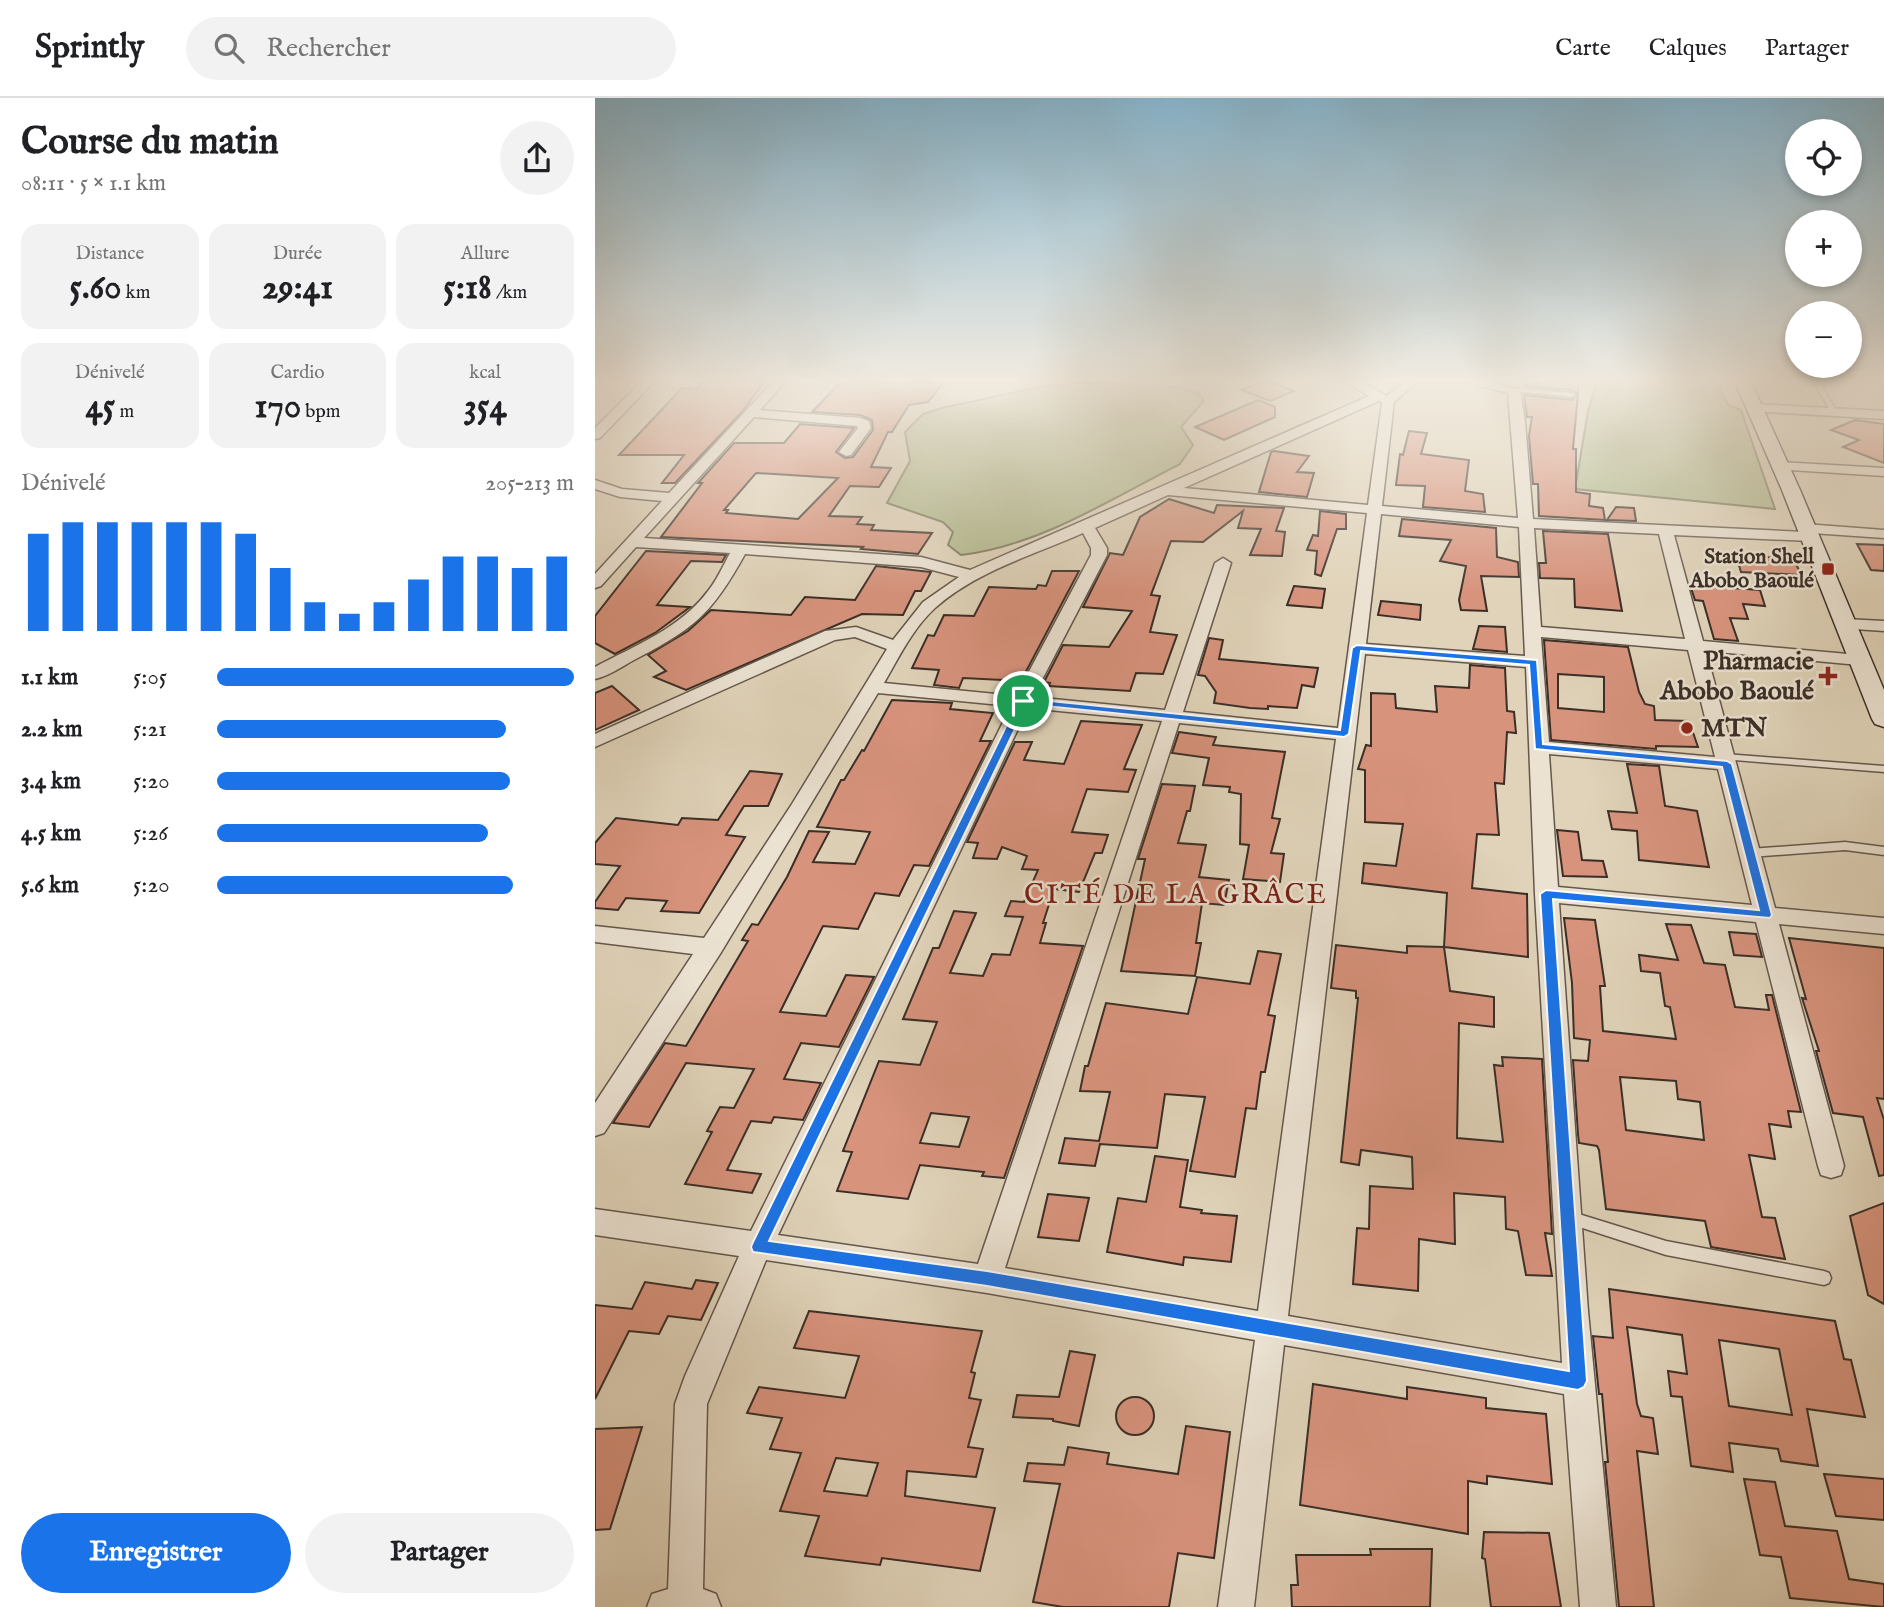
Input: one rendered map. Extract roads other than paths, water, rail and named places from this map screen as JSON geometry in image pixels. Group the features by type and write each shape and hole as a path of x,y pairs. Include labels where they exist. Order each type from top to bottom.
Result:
{"main road":[{"path":"1774,452 1884,719"}],"street":[{"path":"595,583 714,452"},
{"path":"595,1125 712,948 897,647 929,605 971,575 1256,452"},
{"path":"1236,1607 1379,452"},
{"path":"1521,452 1534,631 1546,894 1567,1216 1598,1607"},
{"path":"1780,466 1884,472"},
{"path":"595,484 620,493 672,498"},
{"path":"1164,491 1374,511 1666,532 1884,534"},
{"path":"685,1606 691,1404 758,1247 1023,701 1099,555 1099,548 1086,526"},
{"path":"1666,532 1831,1166"},
{"path":"633,542 921,562 971,575"},
{"path":"595,674 678,627 694,614 712,597 740,549"},
{"path":"987,1279 1223,563"},
{"path":"1845,624 1884,626"},
{"path":"1534,631 1859,660"},
{"path":"595,741 831,635 856,632 897,647"},
{"path":"1357,648 1534,662"},
{"path":"874,687 1344,734"},
{"path":"1538,747 1726,760"},
{"path":"1546,894 1884,926"},
{"path":"595,934 712,948"},
{"path":"595,1222 987,1279 1578,1381"}],"lane":[{"path":"1726,760 1884,769"},
{"path":"1750,853 1786,848 1845,846 1884,851"},
{"path":"1567,1216 1666,1248 1824,1278"}],"place":[{"name":"Station Shell Abobo Baoulé","path":"1828,569"},
{"name":"Pharmacie Abobo Baoulé","path":"1828,676"},
{"name":"MTN","path":"1687,728"}],"district":[{"name":"CITÉ DE LA GRÂCE","path":"1176,895"}]}
